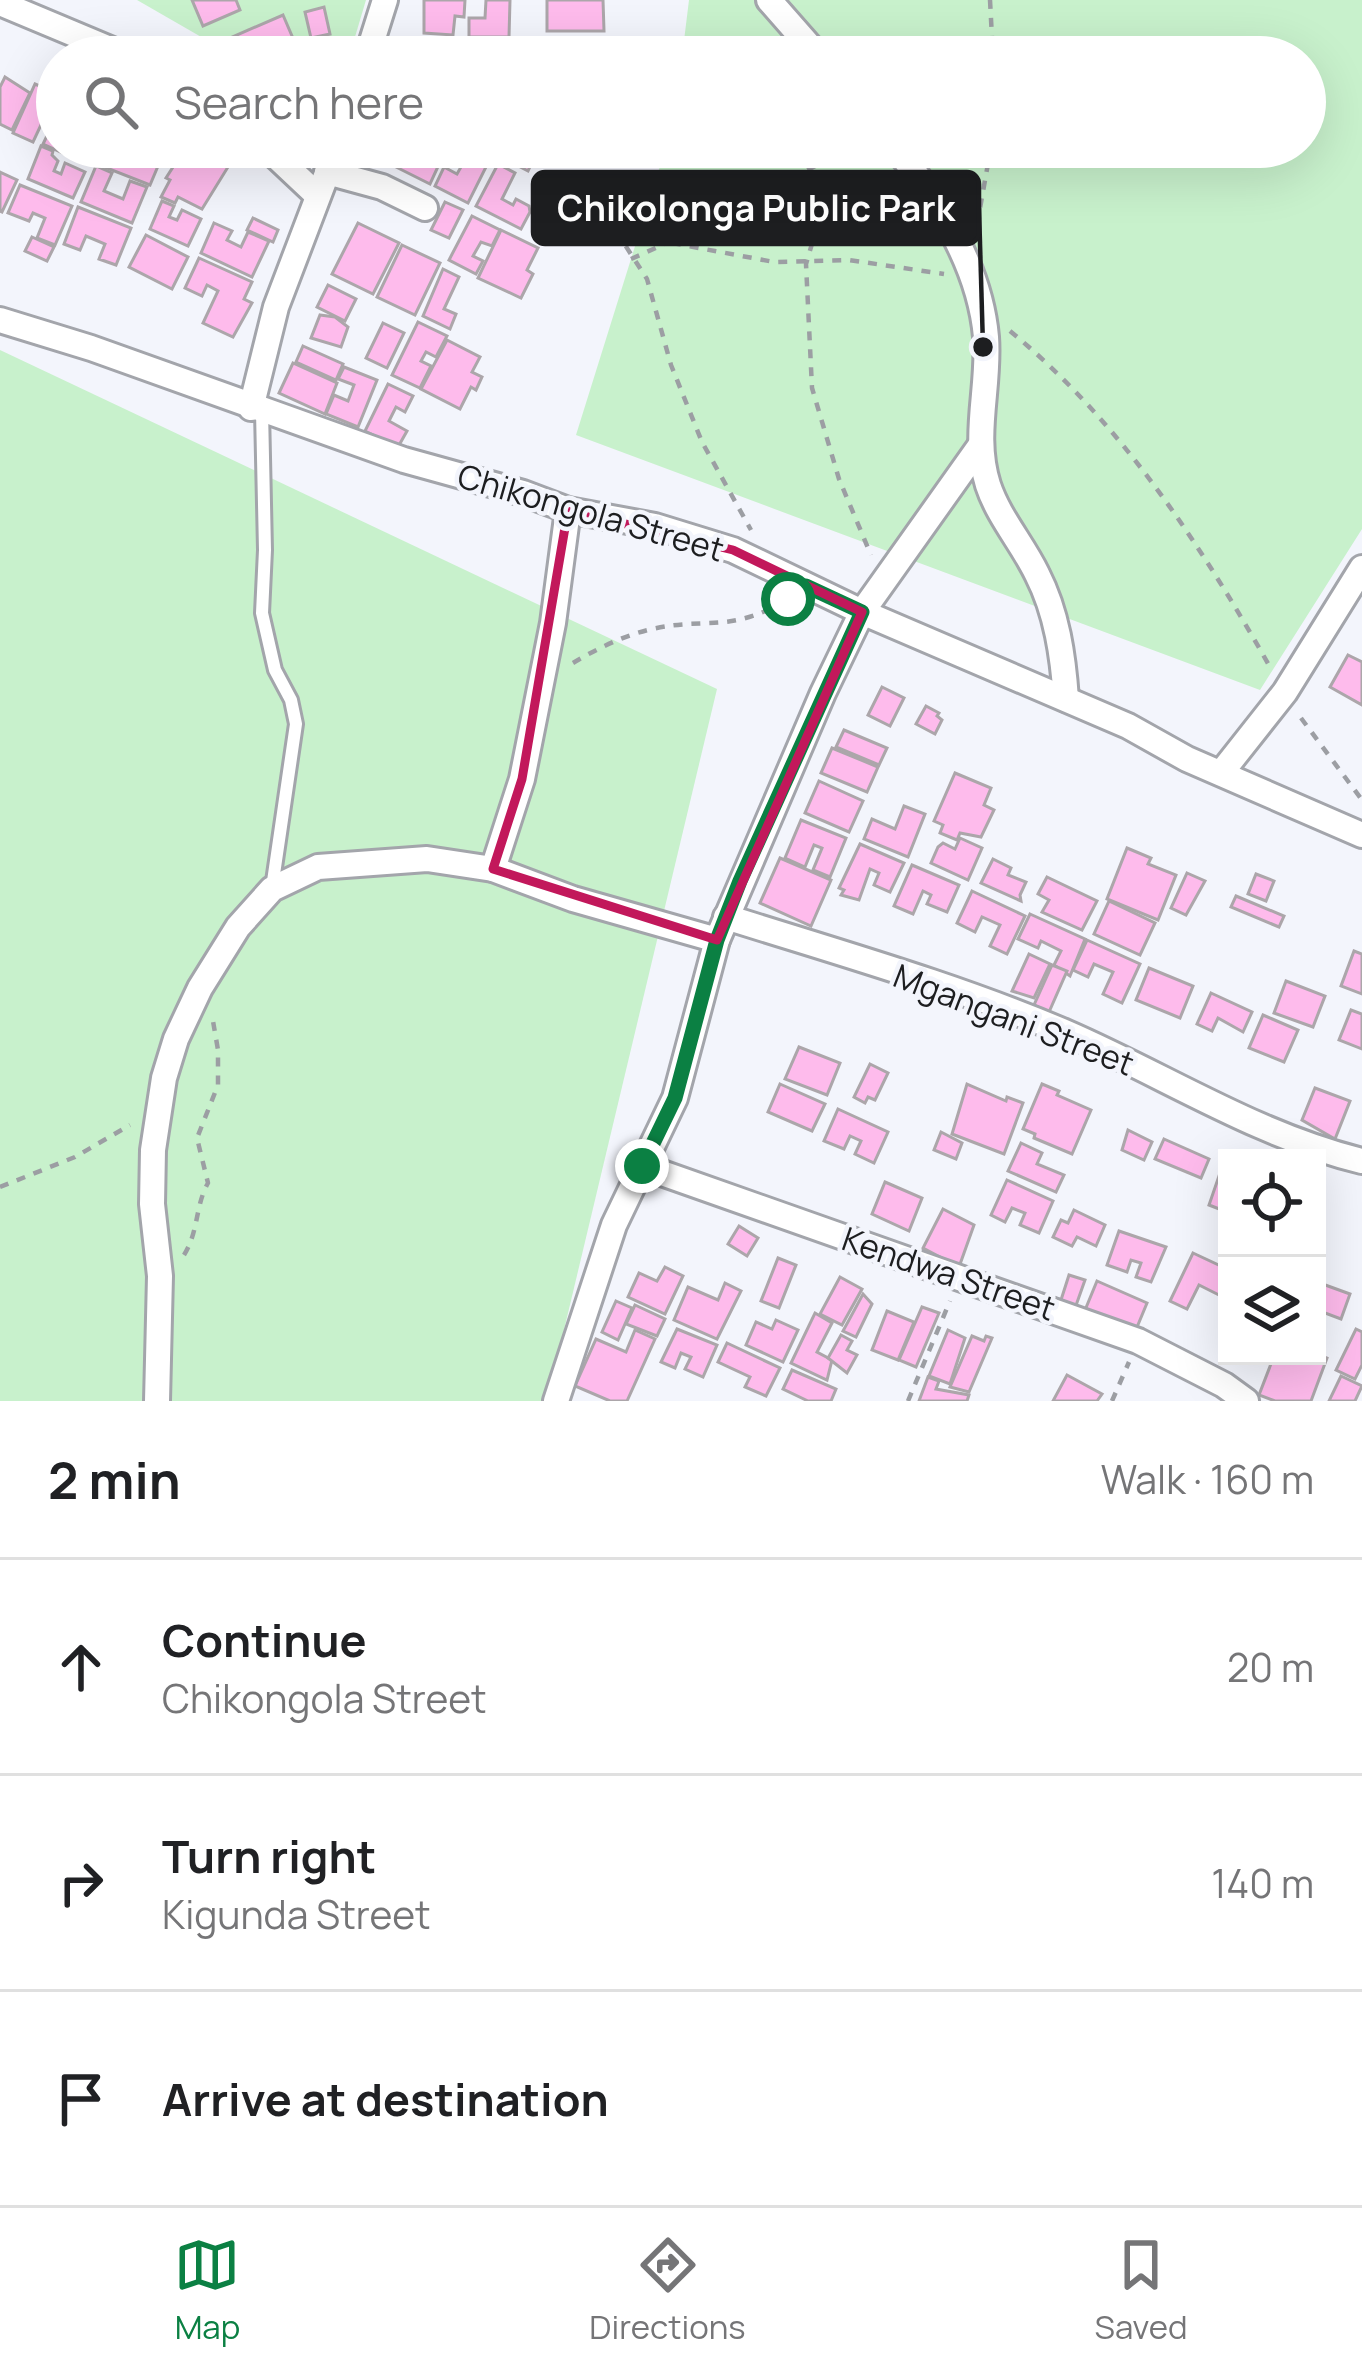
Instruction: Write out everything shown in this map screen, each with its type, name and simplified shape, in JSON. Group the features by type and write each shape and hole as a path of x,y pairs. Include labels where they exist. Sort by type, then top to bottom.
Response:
{"street":[{"path":"374,36 385,0"},
{"path":"769,0 801,36"},
{"path":"0,3 79,36"},
{"path":"299,168 322,183 382,187 425,208"},
{"path":"257,410 276,308 328,168"},
{"path":"912,168 970,273 986,339 980,446 988,484 1052,612 1063,656 1066,700"},
{"name":"Chikongola Street","path":"0,320 91,348 257,410 568,510 655,526 733,550 1362,835"},
{"path":"566,1397 607,1246 675,1098 722,929 862,612 980,446"},
{"path":"493,869 522,779 554,623 568,510"},
{"path":"1221,773 1285,692 1362,568"},
{"name":"Mgangani Street","path":"272,889 318,867 355,861 427,859 493,869 573,899 722,929 1012,1012 1119,1057 1249,1124 1362,1161"},
{"path":"157,1401 160,1276 152,1204 158,1108 176,1039 200,988 238,927 272,889"},
{"name":"Kendwa Street","path":"642,1166 1138,1341 1246,1401"}],"lane":[{"path":"257,410 265,550 262,613 275,670 291,700 296,724 272,889"}],"path":[{"path":"990,0 992,36"},
{"path":"631,259 672,243 815,168"},
{"path":"834,168 806,264 812,388 820,422 883,583"},
{"path":"672,243 774,262 849,260 970,273 988,168"},
{"path":"616,231 647,279 671,365 702,442 740,506 768,567"},
{"path":"980,312 1052,369 1170,507 1221,580 1320,748 1362,800"},
{"path":"539,687 581,658 633,635 654,628 725,625 752,618 806,586"},
{"path":"160,1276 194,1239 200,1199 208,1183 197,1138 215,1097 218,1050 209,1003 200,988"},
{"path":"0,1187 75,1157 158,1108"},
{"path":"908,1401 961,1276"},
{"path":"1112,1401 1138,1341"}],"highlighted area":[{"path":"568,510 733,550 862,612 717,940 493,869 522,779"}],"green space":[{"path":"137,0 366,0 355,36 200,36"},
{"path":"689,0 1362,0 1362,529 1260,690 576,435 659,168 1326,168 1326,36 685,36"},
{"path":"0,350 717,689 547,1401 0,1401"}],"building":[{"path":"192,0 236,0 240,10 203,26"},
{"path":"424,0 465,0 464,17 455,16 453,35 424,33"},
{"path":"486,0 510,0 509,36 469,36 469,18 485,18"},
{"path":"547,0 603,0 604,31 547,31"},
{"path":"324,7 330,34 311,36 305,12"},
{"path":"283,15 292,36 235,36"},
{"path":"5,77 30,93 12,130 0,124 0,87"},
{"path":"35,84 36,84 33,142 13,133"},
{"path":"36,159 36,168 55,168 61,174 63,168 85,172 73,198 28,179"},
{"path":"95,168 112,173 104,191 123,199 130,181 147,187 132,223 81,202"},
{"path":"107,168 157,168 150,185"},
{"path":"172,168 227,168 202,209 178,197 175,203 161,197 170,180 166,178"},
{"path":"398,168 437,168 430,184"},
{"path":"444,168 457,174 460,168 486,168 468,203 435,186"},
{"path":"496,168 506,168 515,173 502,199 513,205 516,199 529,206 530,212 521,229 476,206"},
{"path":"0,172 17,180 2,212 0,211"},
{"path":"20,185 72,206 55,245 37,238 45,218 33,213 29,221 8,213"},
{"path":"162,201 174,206 169,217 177,220 182,210 201,219 188,246 150,229"},
{"path":"445,202 463,210 449,238 431,230"},
{"path":"78,207 131,228 116,265 99,259 105,244 86,236 80,250 64,244"},
{"path":"472,216 500,230 492,246 481,242 473,256 483,261 476,274 449,260"},
{"path":"253,218 278,230 273,242 247,230"},
{"path":"214,223 232,231 227,240 241,247 248,232 269,241 252,277 201,253"},
{"path":"358,223 399,243 373,294 332,274"},
{"path":"501,230 538,248 527,270 533,274 521,298 478,278"},
{"path":"146,235 188,257 172,289 129,267"},
{"path":"32,237 54,247 47,261 25,251"},
{"path":"402,245 440,263 415,315 377,297"},
{"path":"199,258 252,282 244,299 252,303 233,337 203,323 218,291 207,285 202,296 185,288"},
{"path":"443,269 459,277 444,309 456,314 450,329 423,316"},
{"path":"328,285 356,299 345,321 317,307"},
{"path":"320,315 335,317 348,327 341,347 311,338"},
{"path":"418,322 447,336 436,357 426,352 421,361 431,366 420,388 392,375"},
{"path":"383,323 404,333 387,368 366,358"},
{"path":"447,340 480,357 472,372 482,377 460,409 421,389"},
{"path":"303,346 343,364 336,380 296,362"},
{"path":"293,363 337,383 325,414 279,393"},
{"path":"344,367 377,380 358,427 326,414 334,395 348,401 354,385 338,379"},
{"path":"388,384 413,396 405,412 396,407 389,421 407,431 398,447 365,431"},
{"path":"1348,655 1362,662 1362,705 1330,687"},
{"path":"882,687 904,698 890,726 868,715"},
{"path":"926,706 942,720 935,734 916,724"},
{"path":"844,730 887,748 879,765 836,747"},
{"path":"832,748 878,767 867,792 821,773"},
{"path":"955,773 991,788 984,805 994,810 981,837 960,833 957,840 940,833 943,825 934,821"},
{"path":"819,781 863,801 849,832 805,813"},
{"path":"904,806 925,814 908,857 864,839 872,819 895,829"},
{"path":"801,820 846,838 830,877 813,870 822,848 814,845 805,867 785,858"},
{"path":"960,838 982,848 968,880 931,863 938,847 943,843 955,849"},
{"path":"860,844 904,863 890,892 874,885 879,873 870,869 859,900 841,895 844,890 839,888"},
{"path":"1127,848 1151,858 1148,864 1176,875 1158,920 1107,899"},
{"path":"780,858 831,880 811,926 760,903"},
{"path":"993,859 1011,868 1008,875 1026,882 1021,901 981,883"},
{"path":"912,865 959,885 947,912 927,904 931,895 923,891 913,914 894,906"},
{"path":"1187,873 1205,881 1186,915 1171,908"},
{"path":"1256,874 1274,881 1266,901 1248,894"},
{"path":"1047,877 1097,901 1082,930 1042,912 1049,900 1038,894"},
{"path":"972,891 1025,916 1007,954 990,946 1000,925 982,917 975,932 957,923"},
{"path":"1236,896 1284,916 1279,927 1231,907"},
{"path":"1109,901 1155,923 1140,955 1094,934"},
{"path":"1030,914 1085,939 1070,976 1054,965 1061,951 1041,941 1038,948 1018,939"},
{"path":"1087,940 1140,964 1122,1003 1103,994 1113,972 1094,964 1088,977 1073,970"},
{"path":"1354,951 1362,954 1362,994 1341,986"},
{"path":"1029,954 1050,964 1034,998 1012,991"},
{"path":"1052,965 1067,971 1049,1012 1034,1005"},
{"path":"1149,968 1193,986 1180,1018 1136,1000"},
{"path":"1286,981 1325,996 1313,1027 1274,1013"},
{"path":"1211,993 1252,1012 1243,1032 1218,1018 1212,1031 1197,1024"},
{"path":"1351,1010 1362,1014 1362,1049 1339,1040"},
{"path":"1263,1015 1298,1030 1284,1062 1249,1048"},
{"path":"799,1047 840,1063 827,1095 785,1079"},
{"path":"870,1064 888,1073 875,1100 868,1097 865,1103 854,1097"},
{"path":"780,1084 825,1104 812,1131 768,1112"},
{"path":"967,1084 1023,1103 1004,1154 952,1134"},
{"path":"1042,1084 1091,1110 1072,1154 1023,1129"},
{"path":"1315,1088 1350,1101 1335,1139 1302,1120"},
{"path":"838,1109 888,1132 874,1163 855,1154 861,1141 850,1136 844,1149 824,1141"},
{"path":"1128,1130 1152,1142 1144,1160 1122,1150"},
{"path":"941,1132 962,1143 956,1159 934,1150"},
{"path":"1164,1139 1209,1159 1201,1178 1155,1159"},
{"path":"1021,1143 1042,1153 1037,1164 1064,1175 1056,1192 1008,1171"},
{"path":"1218,1179 1218,1208 1209,1205"},
{"path":"1007,1180 1053,1201 1039,1233 1020,1225 1025,1213 1012,1208 1005,1222 991,1215"},
{"path":"885,1182 922,1198 909,1231 872,1214"},
{"path":"943,1209 974,1225 959,1267 923,1248"},
{"path":"1074,1210 1105,1225 1096,1246 1077,1237 1072,1246 1053,1237 1061,1220 1068,1223"},
{"path":"739,1226 758,1238 747,1256 728,1244"},
{"path":"1119,1231 1166,1247 1151,1282 1136,1277 1141,1263 1131,1260 1127,1272 1107,1265"},
{"path":"1193,1253 1218,1265 1218,1294 1199,1285 1187,1309 1170,1301"},
{"path":"778,1258 796,1265 779,1308 761,1301"},
{"path":"665,1267 683,1276 665,1314 628,1297 639,1273 657,1281"},
{"path":"1069,1275 1085,1280 1074,1311 1049,1302 1051,1296 1061,1300"},
{"path":"840,1277 862,1289 842,1325 820,1314"},
{"path":"1097,1281 1147,1303 1135,1332 1083,1315"},
{"path":"725,1283 741,1291 717,1339 674,1320 688,1287 718,1300"},
{"path":"1326,1285 1350,1294 1341,1319 1326,1313"},
{"path":"863,1294 872,1304 856,1337 843,1331"},
{"path":"616,1301 632,1308 618,1340 602,1332"},
{"path":"635,1305 665,1319 657,1336 626,1324"},
{"path":"922,1307 939,1313 916,1367 899,1360"},
{"path":"887,1311 914,1322 898,1360 872,1350"},
{"path":"815,1313 832,1323 817,1352 832,1360 827,1380 791,1363"},
{"path":"776,1320 798,1330 783,1362 746,1345 756,1322 772,1329"},
{"path":"677,1329 717,1345 703,1377 685,1369 691,1357 681,1353 675,1368 661,1362"},
{"path":"1356,1329 1362,1332 1362,1365 1355,1379 1336,1370"},
{"path":"635,1330 655,1339 627,1401 610,1401 575,1386 596,1339 626,1352"},
{"path":"948,1330 965,1338 950,1384 929,1376"},
{"path":"841,1335 852,1341 847,1350 857,1355 847,1373 828,1358"},
{"path":"972,1336 984,1341 986,1336 992,1338 969,1392 950,1387"},
{"path":"727,1343 780,1368 766,1396 745,1387 750,1377 718,1362"},
{"path":"1271,1365 1324,1365 1311,1401 1275,1401 1259,1395"},
{"path":"792,1370 836,1389 831,1401 808,1401 783,1389"},
{"path":"1067,1375 1102,1394 1097,1401 1053,1401"},
{"path":"1341,1376 1362,1386 1355,1401 1329,1401"},
{"path":"928,1377 939,1381 936,1389 969,1395 967,1401 919,1401"}],"place":[{"name":"Chikolonga Public Park","path":"983,347"}],"route":[{"path":"642,1166 675,1098 717,940 740,881 862,612 806,586 788,599"}]}
